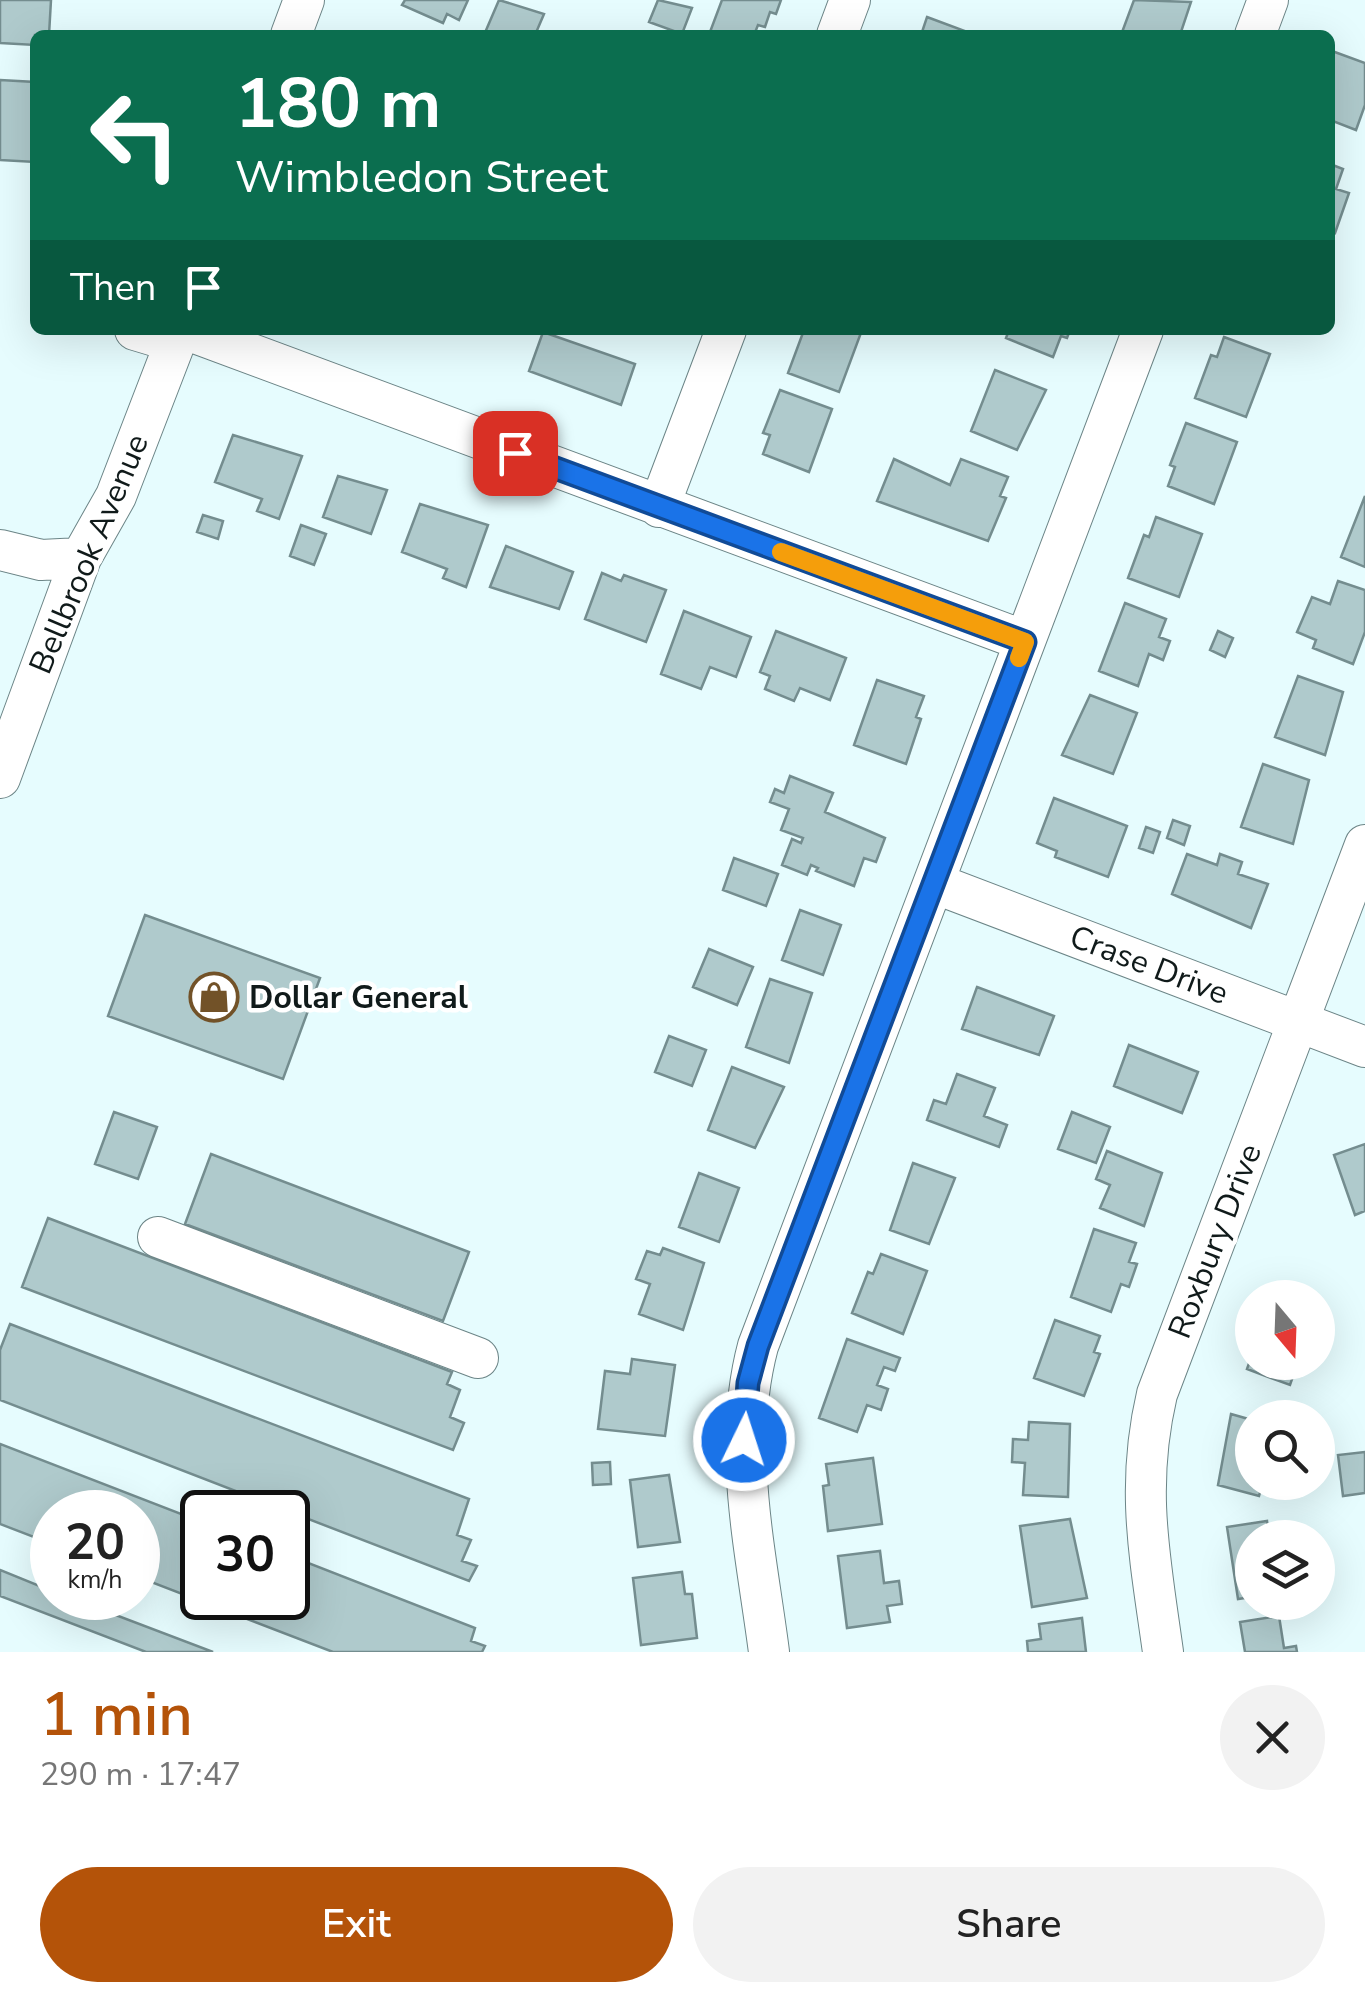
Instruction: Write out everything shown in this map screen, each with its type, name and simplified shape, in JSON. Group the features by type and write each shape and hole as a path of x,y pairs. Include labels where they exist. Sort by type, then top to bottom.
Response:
{"street":[{"path":"293,30 304,0"},
{"path":"839,30 850,0"},
{"path":"1257,30 1268,0"},
{"name":"Bellbrook Avenue","path":"0,778 81,558 116,496 181,335"},
{"path":"184,335 1025,642"},
{"path":"659,507 724,335"},
{"path":"769,1652 745,1461 748,1383 1141,335"},
{"path":"0,550 41,560 81,558"},
{"name":"Roxbury Drive","path":"1163,1652 1144,1511 1145,1447 1157,1394 1365,845"},
{"name":"Crase Drive","path":"934,883 1365,1047"},
{"path":"158,1237 478,1358"}],"building":[{"path":"0,0 51,0 49,30 30,30 30,45 0,43"},
{"path":"405,0 468,0 459,20 447,14 443,23 402,5"},
{"path":"499,0 544,14 537,30 486,30"},
{"path":"658,0 692,8 684,30 649,22"},
{"path":"722,0 781,0 776,14 770,12 765,27 711,30"},
{"path":"1134,0 1191,2 1182,30 1123,30"},
{"path":"927,17 962,30 923,30"},
{"path":"1335,52 1365,63 1365,105 1356,130 1335,122"},
{"path":"0,80 30,82 30,162 0,160"},
{"path":"1335,166 1343,169 1336,189 1349,193 1335,233"},
{"path":"542,335 635,364 621,405 529,371"},
{"path":"802,335 860,335 839,392 788,373"},
{"path":"1068,335 1061,336 1053,357 1006,338"},
{"path":"1224,337 1270,354 1246,417 1195,398 1211,355 1217,357"},
{"path":"995,370 1046,390 1017,450 971,431"},
{"path":"780,390 832,409 809,472 763,454 770,435 763,433"},
{"path":"1186,423 1237,442 1214,504 1168,486 1175,467 1170,465"},
{"path":"233,435 302,456 279,519 257,511 262,499 215,482"},
{"path":"894,459 950,485 961,459 1008,477 1000,496 1006,498 988,541 877,501"},
{"path":"338,476 387,490 371,534 323,517"},
{"path":"1365,496 1365,567 1341,557"},
{"path":"420,504 488,525 466,587 443,578 447,569 402,552"},
{"path":"203,515 223,521 218,539 197,532"},
{"path":"1156,517 1202,534 1179,597 1128,578 1144,535 1149,537"},
{"path":"301,525 326,534 314,565 290,556"},
{"path":"506,546 573,572 559,609 490,587"},
{"path":"602,573 621,581 624,575 666,590 646,642 585,619"},
{"path":"1338,581 1365,590 1365,632 1353,664 1313,648 1316,640 1297,632 1312,597 1330,604"},
{"path":"1125,603 1166,619 1159,637 1170,641 1163,660 1149,654 1138,686 1099,671"},
{"path":"684,611 751,637 736,677 710,667 701,689 661,674"},
{"path":"776,631 846,658 830,700 800,688 794,701 765,689 770,676 760,672"},
{"path":"1218,631 1233,638 1225,657 1210,650"},
{"path":"1298,676 1343,692 1325,755 1275,737"},
{"path":"877,680 924,696 906,764 854,745"},
{"path":"1090,695 1137,713 1113,774 1062,755"},
{"path":"1263,764 1309,780 1293,844 1241,827"},
{"path":"790,776 833,793 825,812 885,838 876,862 864,858 854,886 816,871 818,868 811,865 807,875 782,865 792,839 801,843 803,838 781,830 789,809 770,802 775,789 784,793"},
{"path":"1054,798 1127,826 1108,877 1055,857 1057,851 1037,843"},
{"path":"1173,820 1190,826 1184,845 1167,838"},
{"path":"1146,827 1160,832 1153,853 1139,848"},
{"path":"1187,854 1217,865 1220,854 1242,862 1238,874 1268,884 1251,928 1172,894"},
{"path":"734,858 778,874 766,906 723,890"},
{"path":"800,910 841,925 823,975 782,960"},
{"name":"Dollar General","path":"145,915 320,978 283,1079 108,1016"},
{"path":"709,949 753,967 737,1005 693,987"},
{"path":"770,979 812,993 789,1063 746,1047"},
{"path":"977,987 1054,1016 1039,1055 962,1029"},
{"path":"669,1036 706,1050 692,1086 655,1072"},
{"path":"1129,1045 1198,1072 1182,1113 1114,1086"},
{"path":"732,1067 784,1087 755,1148 708,1130"},
{"path":"957,1074 995,1088 984,1116 1007,1125 999,1147 927,1120 934,1100 946,1104"},
{"path":"114,1112 157,1127 138,1179 95,1164"},
{"path":"1072,1112 1110,1127 1096,1163 1058,1149"},
{"path":"1365,1144 1365,1211 1355,1215 1334,1155"},
{"path":"1107,1151 1162,1173 1144,1226 1100,1208 1110,1185 1096,1179"},
{"path":"211,1154 469,1252 443,1321 185,1224"},
{"path":"913,1163 955,1178 929,1244 890,1230"},
{"path":"699,1173 739,1188 719,1242 679,1227"},
{"path":"48,1218 452,1372 447,1384 460,1390 450,1417 464,1423 453,1450 22,1287"},
{"path":"1094,1229 1136,1243 1129,1262 1137,1264 1129,1287 1121,1284 1111,1312 1071,1297"},
{"path":"663,1248 704,1263 683,1330 639,1314 650,1284 636,1279 647,1251 660,1255"},
{"path":"881,1254 927,1271 903,1334 852,1313 868,1272 873,1274"},
{"path":"1055,1320 1100,1336 1094,1352 1100,1354 1084,1396 1034,1378"},
{"path":"10,1324 469,1499 457,1535 471,1540 462,1561 477,1566 469,1581 310,1520 310,1490 233,1490 0,1400 0,1350"},
{"path":"847,1339 900,1358 895,1371 884,1367 877,1385 888,1389 881,1410 867,1405 857,1432 819,1418"},
{"path":"632,1359 675,1365 665,1436 598,1429 605,1371 630,1374"},
{"path":"1231,1414 1235,1415 1235,1490 1218,1485"},
{"path":"1029,1422 1070,1424 1068,1497 1023,1495 1025,1463 1012,1462 1013,1439 1028,1440"},
{"path":"0,1444 119,1490 30,1490 30,1536 0,1524"},
{"path":"1365,1452 1365,1493 1343,1496 1338,1455"},
{"path":"873,1458 882,1524 828,1531 823,1486 829,1485 826,1464"},
{"path":"610,1462 611,1484 593,1485 592,1463"},
{"path":"669,1475 680,1542 638,1547 630,1480"},
{"path":"160,1506 180,1514 180,1593 160,1585"},
{"path":"1070,1519 1087,1598 1032,1607 1020,1526"},
{"path":"1235,1526 1235,1579 1227,1527"},
{"path":"880,1551 884,1583 899,1581 902,1604 887,1606 890,1622 847,1628 838,1556"},
{"path":"310,1564 475,1628 471,1641 485,1646 482,1652 333,1652 250,1620 310,1620"},
{"path":"0,1570 30,1582 30,1608 0,1596"},
{"path":"682,1572 685,1594 692,1594 697,1638 641,1645 633,1578"},
{"path":"1082,1618 1086,1652 1028,1652 1027,1641 1041,1639 1039,1624"},
{"path":"63,1620 129,1620 213,1652 146,1652"},
{"path":"1280,1620 1284,1648 1296,1646 1297,1652 1245,1652 1240,1622"}],"slow traffic":[{"path":"781,552 1025,642 1019,658"}],"place":[{"name":"Dollar General","path":"214,997"}],"route":[{"path":"515,453 1025,642 758,1346 748,1383 744,1440"}]}
